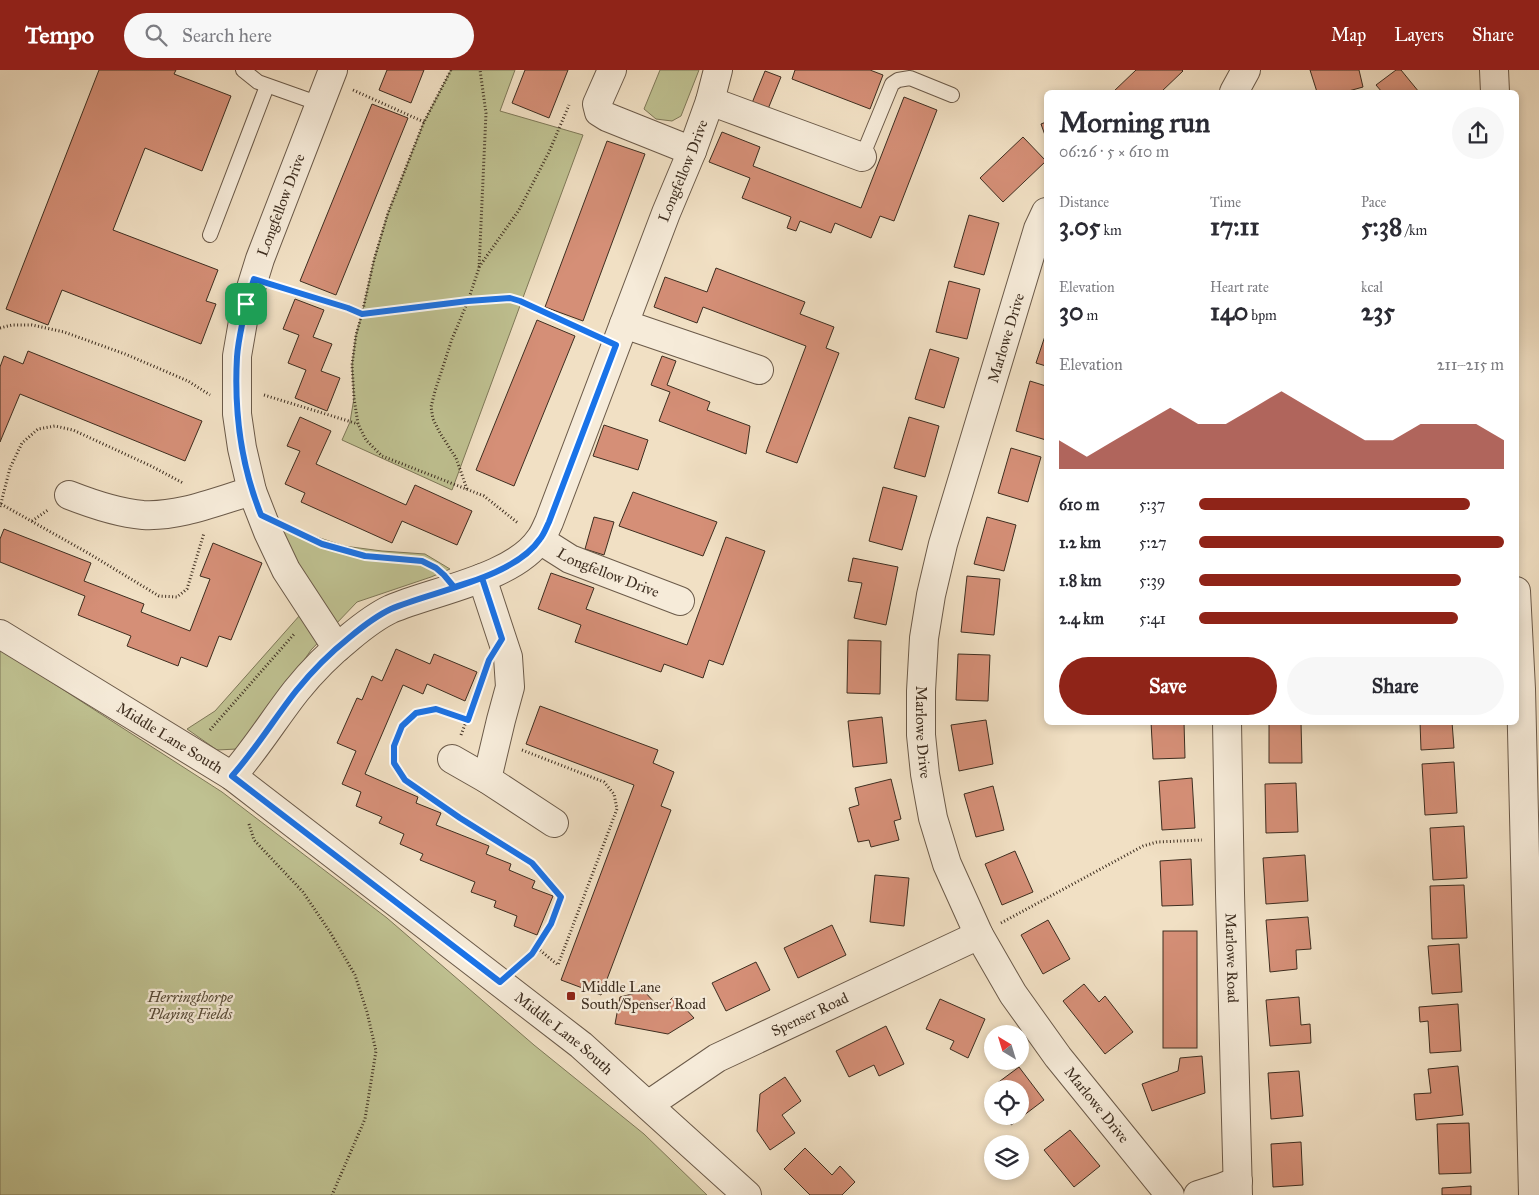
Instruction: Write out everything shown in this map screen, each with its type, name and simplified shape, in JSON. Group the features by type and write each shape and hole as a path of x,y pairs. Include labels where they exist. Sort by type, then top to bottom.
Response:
{"street":[{"path":"612,70 597,104 599,112 607,117 692,151"},
{"name":"Longfellow Drive","path":"232,776 250,755 297,690 319,665 360,629 389,610 482,578 510,565 540,540 549,522 666,213 692,151 710,101 718,70"},
{"path":"1235,90 1246,70"},
{"path":"1494,70 1495,90"},
{"name":"Longfellow Drive","path":"328,85 260,259 246,304 237,356 237,414 242,448 256,503 286,570 337,648"},
{"name":"Longfellow Drive","path":"710,101 862,157"},
{"name":"Marlowe Drive","path":"1044,216 1038,228 943,544 931,596 924,638 921,692 921,735 924,774 933,818 947,864 979,935 1013,994 1058,1056 1170,1195"},
{"path":"620,335 759,370"},
{"path":"69,495 90,503 143,515 166,514 209,504 256,503"},
{"name":"Longfellow Drive","path":"540,540 570,559 680,601"},
{"path":"482,578 508,657 510,687 487,779"},
{"path":"1519,612 1530,689 1533,1195"},
{"name":"Middle Lane South","path":"0,634 232,776 581,1045 746,1195"},
{"name":"Marlowe Road","path":"1227,725 1238,1188"},
{"path":"452,759 487,779 554,823"},
{"name":"Spenser Road","path":"648,1105 718,1058 979,935"},
{"path":"1198,1195 1223,1187 1238,1188"}],"lane":[{"path":"243,70 258,82 267,86 328,85"},
{"path":"862,157 892,84 898,80 910,78 952,95"},
{"path":"210,235 267,86"}],"path":[{"path":"451,70 424,122 388,213 374,260 356,335 352,365 358,424 366,440 382,456 484,496 540,540"},
{"path":"468,490 456,458 433,419 431,407 452,339 479,268 486,113 480,70"},
{"path":"328,85 424,122"},
{"path":"479,268 519,210 550,152 572,98"},
{"path":"254,279 362,314 468,301 510,298 620,335"},
{"path":"0,328 12,325 32,326 64,332 126,354 188,381 237,414"},
{"path":"237,386 358,424"},
{"path":"55,426 73,430 151,466 193,488 209,504 207,523 187,589 177,598 159,596 88,552 0,506 10,468 22,443 38,429 55,426"},
{"path":"256,503 322,544 365,556 422,561 436,568 454,587"},
{"path":"191,751 313,612"},
{"path":"452,759 483,677"},
{"path":"468,720 436,709 416,713 402,726 394,746 394,763 405,780 460,818 532,863 561,897 551,924 532,954 500,982"},
{"path":"248,822 254,840 303,892 330,932 355,975 367,1012 376,1051 365,1119 332,1195"},
{"path":"979,935 1143,846 1157,842 1230,839"}],"green space":[{"path":"451,70 515,70 500,111 583,135 452,490 342,440 350,422 354,398 352,365 356,335 374,260 388,213 424,122"},
{"path":"660,70 699,70 681,116 672,121 656,119 644,109"},
{"path":"277,523 297,532 344,546 425,554 450,569 357,602 311,650 264,719 237,749 217,750 187,729 215,711 316,597 295,563"},
{"name":"Herringthorpe Playing Fields","path":"0,649 222,792 387,918 534,1045 644,1134 707,1195 0,1195"}],"building":[{"path":"99,70 176,70 174,74 231,96 202,171 145,148 113,230 218,270 206,301 216,304 201,344 62,290 48,325 6,309"},
{"path":"387,70 424,70 411,103 379,90"},
{"path":"525,70 568,70 549,118 512,103"},
{"path":"795,70 870,70 883,75 870,109 792,79"},
{"path":"1136,70 1183,71 1163,90 1115,90"},
{"path":"1310,70 1359,70 1363,87 1352,90 1316,90"},
{"path":"1396,70 1401,70 1417,90 1380,90 1376,85"},
{"path":"765,71 781,77 768,109 752,103"},
{"path":"904,97 937,110 894,221 880,216 871,238 835,223 831,233 800,221 796,231 787,228 791,217 742,198 750,178 709,162 722,132 760,147 753,166 861,208"},
{"path":"372,104 408,118 336,295 300,281"},
{"path":"1023,137 1044,159 1044,163 1003,202 980,178"},
{"path":"607,141 645,154 583,321 545,307"},
{"path":"969,215 999,223 984,275 954,267"},
{"path":"716,268 805,302 800,314 834,327 826,348 839,353 797,463 766,452 806,346 703,307 697,323 654,307 665,277 707,292"},
{"path":"949,281 980,289 967,339 936,332"},
{"path":"295,299 324,310 313,337 332,344 321,371 340,378 327,411 295,398 306,370 288,363 299,335 283,329"},
{"path":"537,320 575,336 514,486 476,470"},
{"path":"1044,339 1044,365 1036,363"},
{"path":"930,349 959,358 944,408 915,399"},
{"path":"28,351 202,421 185,461 20,394 0,442 0,367 4,356 23,364"},
{"path":"662,356 676,361 667,385 710,402 707,410 750,426 746,454 659,421 670,392 651,385"},
{"path":"1030,381 1044,385 1044,439 1016,431"},
{"path":"300,417 331,431 316,464 406,505 415,485 472,511 457,545 402,521 392,543 301,502 305,493 285,484 300,451 287,446"},
{"path":"909,417 939,426 925,477 894,468"},
{"path":"604,425 648,440 638,470 593,456"},
{"path":"1011,448 1041,457 1028,502 998,493"},
{"path":"883,487 917,496 902,550 869,541"},
{"path":"633,492 717,522 703,556 619,526"},
{"path":"594,517 614,522 604,555 585,549"},
{"path":"987,517 1016,525 1004,571 974,564"},
{"path":"4,529 91,563 84,581 144,604 141,612 190,631 210,579 200,576 213,543 262,563 231,640 219,636 207,667 181,657 178,666 127,646 131,636 78,615 85,596 0,562 0,539"},
{"path":"726,537 765,551 723,665 709,660 703,678 664,664 661,672 575,642 581,625 538,609 551,573 594,588 586,609 687,645"},
{"path":"853,558 898,567 886,625 854,618 862,583 848,581"},
{"path":"967,576 1000,579 994,635 961,632"},
{"path":"848,640 881,641 880,694 847,693"},
{"path":"396,649 430,664 434,654 477,672 465,701 427,684 423,694 403,685 365,774 418,797 416,803 441,813 436,825 489,846 486,854 511,864 509,870 535,881 532,888 553,896 537,935 514,926 517,916 494,907 496,901 471,892 475,882 420,860 423,854 400,844 404,834 379,823 382,817 356,806 361,792 342,784 356,751 337,743 357,698 362,700 372,676 382,681"},
{"path":"958,654 990,655 988,701 956,700"},
{"path":"540,706 658,750 653,763 674,772 661,806 671,810 601,995 561,980 634,785 526,744"},
{"path":"882,717 887,763 853,767 848,721"},
{"path":"986,720 993,764 959,771 951,725"},
{"path":"1151,725 1184,725 1185,758 1153,759"},
{"path":"1269,725 1301,725 1302,763 1269,763"},
{"path":"1420,725 1452,725 1454,748 1421,750"},
{"path":"1454,762 1457,813 1425,815 1422,764"},
{"path":"1192,778 1195,828 1162,830 1159,781"},
{"path":"891,779 901,819 894,821 899,840 871,847 869,840 858,842 849,808 859,805 855,788"},
{"path":"1296,783 1298,832 1266,833 1265,784"},
{"path":"993,786 1004,830 976,837 964,794"},
{"path":"1464,826 1467,878 1433,880 1430,828"},
{"path":"1015,851 1033,892 1002,905 985,864"},
{"path":"1305,855 1308,901 1266,904 1263,858"},
{"path":"1191,859 1193,905 1162,906 1160,861"},
{"path":"875,875 909,878 904,926 870,922"},
{"path":"1464,885 1467,938 1432,939 1430,886"},
{"path":"1308,917 1311,949 1296,950 1297,969 1270,972 1266,920"},
{"path":"1048,920 1070,959 1043,974 1021,935"},
{"path":"832,925 846,955 798,978 784,948"},
{"path":"1163,931 1197,931 1197,1048 1163,1048"},
{"path":"1459,944 1462,992 1432,994 1428,946"},
{"path":"756,962 770,990 726,1011 712,983"},
{"path":"1084,984 1099,1002 1105,996 1133,1032 1105,1054 1063,1001"},
{"path":"644,991 655,1003 666,1004 674,996 694,1018 668,1034 615,1024 620,997"},
{"path":"1299,997 1301,1025 1310,1024 1311,1043 1270,1046 1266,1000"},
{"path":"940,999 985,1019 968,1058 950,1049 954,1041 926,1029"},
{"path":"1458,1004 1461,1051 1430,1053 1428,1021 1420,1022 1419,1007"},
{"path":"886,1026 904,1064 879,1076 874,1065 849,1077 836,1051"},
{"path":"1202,1056 1205,1093 1152,1111 1142,1084 1178,1071 1180,1058"},
{"path":"1458,1066 1463,1115 1416,1120 1414,1094 1431,1093 1428,1069"},
{"path":"1015,1070 1021,1070 1029,1080 1001,1080"},
{"path":"1299,1071 1303,1116 1271,1119 1268,1073"},
{"path":"785,1077 801,1101 782,1115 795,1133 770,1150 757,1131 760,1094"},
{"path":"1029,1080 1044,1100 1029,1111"},
{"path":"1469,1123 1471,1173 1439,1174 1437,1124"},
{"path":"1070,1130 1100,1166 1074,1187 1044,1150"},
{"path":"1301,1142 1303,1185 1273,1187 1271,1144"},
{"path":"805,1148 832,1175 840,1166 855,1182 842,1195 810,1195 784,1169"},
{"path":"1471,1186 1471,1195 1442,1195 1442,1188"}],"place":[{"name":"Middle Lane South/Spenser Road","path":"571,996"}],"route":[{"path":"246,304 237,356 237,414 242,448 252,491 261,515 322,544 365,556 422,561 436,568 454,587 482,578 502,639 489,660 468,720 436,709 416,713 402,726 394,746 394,763 405,780 460,818 532,863 561,897 551,924 532,954 500,982 232,776 250,755 297,690 319,665 360,629 389,610 482,578 510,565 540,540 549,522 616,345 510,298 468,301 362,314 254,279 246,304"}]}
